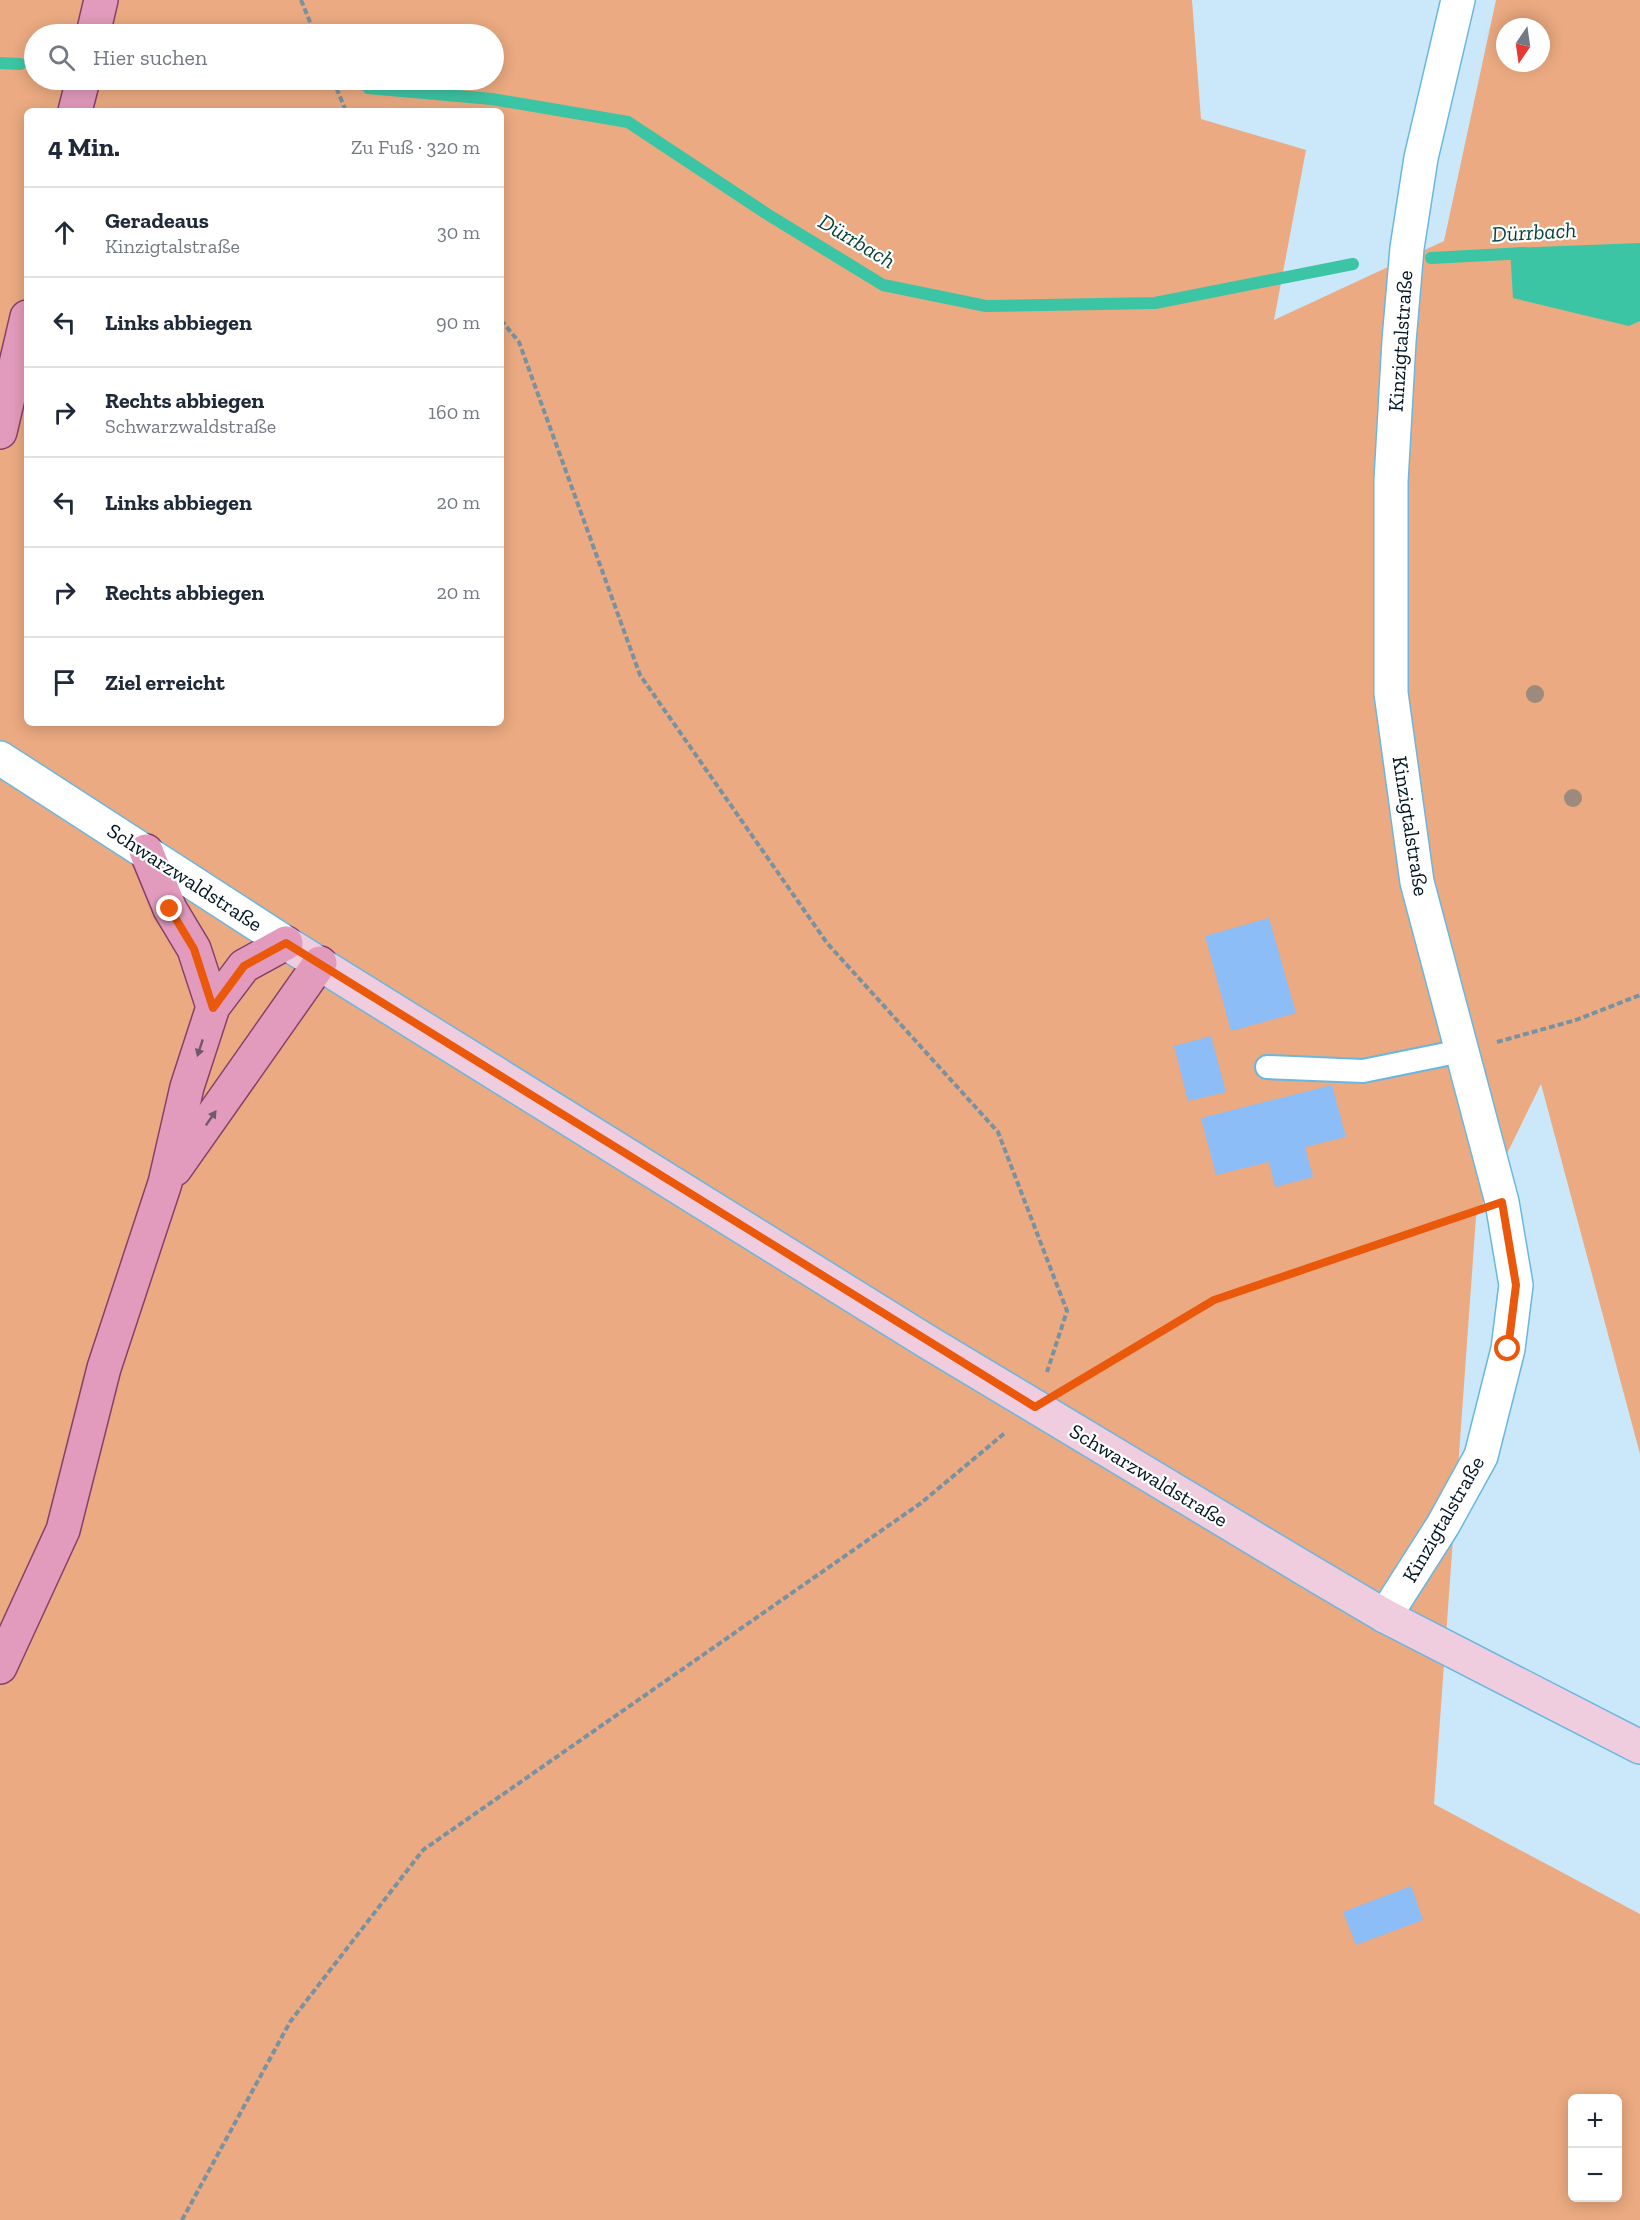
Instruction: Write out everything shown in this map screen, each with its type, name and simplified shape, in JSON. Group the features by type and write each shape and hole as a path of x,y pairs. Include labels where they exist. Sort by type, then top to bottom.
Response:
{"main road":[{"path":"95,24 101,0"},
{"path":"76,108 80,90"},
{"path":"0,432 24,330"},
{"path":"146,851 170,909 194,949 213,1008"},
{"path":"0,1667 63,1530 104,1368 165,1183 187,1087 213,1008 244,966 286,943"},
{"name":"Schwarzwaldstraße","path":"286,943 1035,1407 1385,1616 1640,1747"},
{"path":"165,1183 320,963"}],"street":[{"name":"Kinzigtalstraße","path":"1385,1616 1443,1525 1481,1456 1508,1349 1516,1285 1502,1202 1417,882 1391,693 1391,481 1407,248 1421,158 1458,0"},
{"name":"Schwarzwaldstraße","path":"9,764 286,943"}],"lane":[{"path":"1268,1067 1363,1071 1461,1052"}],"path":[{"path":"301,0 311,24"},
{"path":"337,90 345,108"},
{"path":"504,324 519,342 640,675 827,943 998,1132 1066,1311 1035,1407"},
{"path":"1461,1052 1576,1020 1640,995"},
{"path":"182,2220 290,2022 423,1850 921,1503 1035,1407 1214,1300 1502,1202"}],"shaded area":[{"path":"0,0 1192,0 1201,119 1306,150 1274,320 1444,241 1496,0 1640,0 1640,1454 1541,1084 1476,1217 1434,1804 1640,1914 1640,2220 0,2220"},
{"path":"1640,243 1640,321 1629,326 1513,298 1510,248"}],"building":[{"path":"1269,918 1296,1013 1231,1031 1205,936"},
{"path":"1211,1036 1226,1092 1188,1101 1174,1046"},
{"path":"1332,1085 1346,1137 1305,1147 1313,1177 1275,1187 1269,1162 1216,1175 1201,1118"},
{"path":"1411,1886 1423,1920 1356,1945 1343,1912"}],"waterway":[{"name":"Dürrbach","path":"0,63 20,64"},
{"name":"Dürrbach","path":"391,90 492,99 628,122 767,214 883,285 986,306 1155,303 1353,264"},
{"name":"Dürrbach","path":"1431,258 1525,253"}],"route":[{"path":"170,909 194,949 213,1008 244,966 286,943 1035,1407 1214,1300 1502,1202 1516,1285 1508,1349"}]}
